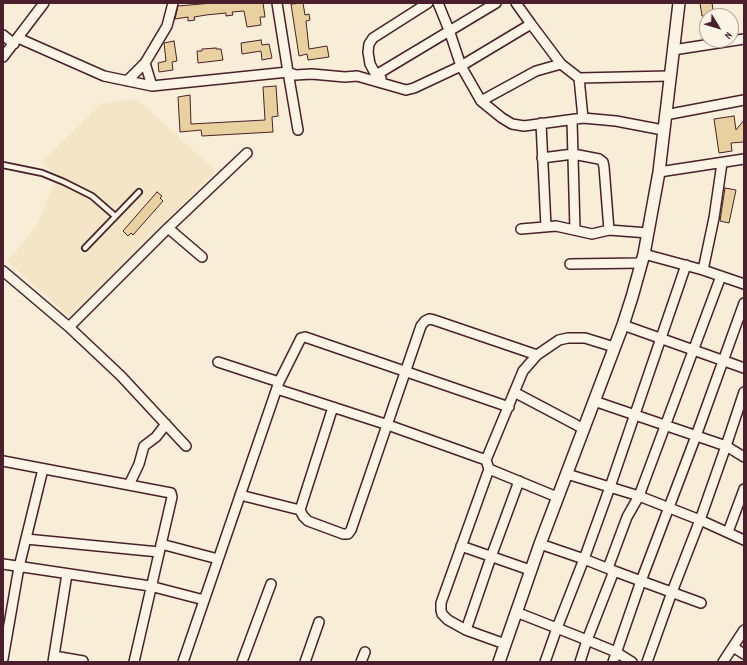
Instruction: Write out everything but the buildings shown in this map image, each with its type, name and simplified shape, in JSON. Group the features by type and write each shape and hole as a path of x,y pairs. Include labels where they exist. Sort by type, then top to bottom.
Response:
{"street":[{"path":"3,57 44,3"},
{"path":"128,81 145,63 168,26 173,3"},
{"path":"277,3 298,130"},
{"path":"388,84 376,74 370,64 368,52 369,44 373,38 428,3"},
{"path":"438,3 461,66 481,101 512,124 524,126 584,118 616,121 663,130"},
{"path":"376,74 496,3"},
{"path":"516,3 561,64 579,78 669,76"},
{"path":"499,662 530,570 623,325 643,259 659,172 678,3"},
{"path":"3,35 104,76 152,86 288,72 295,75 312,74 345,77 357,76 388,84 398,89 406,90 414,88 461,66 531,24"},
{"path":"673,50 744,39"},
{"path":"145,63 152,86"},
{"path":"481,101 536,71 561,64"},
{"path":"579,78 584,118"},
{"path":"665,115 744,100"},
{"path":"572,120 575,230"},
{"path":"541,124 546,227"},
{"path":"69,327 168,228 247,153"},
{"path":"542,158 573,154 599,159 603,162 609,230"},
{"path":"659,172 744,159"},
{"path":"703,270 714,218 722,163"},
{"path":"521,229 560,226 592,234 609,230 648,233"},
{"path":"168,228 202,257"},
{"path":"570,264 643,259 686,265 744,284"},
{"path":"545,662 610,487 662,339 686,265"},
{"path":"3,271 69,327 121,376 186,446"},
{"path":"580,662 627,517 638,496 721,276"},
{"path":"613,662 641,581 744,303"},
{"path":"333,407 300,510 308,521 343,534 348,534 351,530 425,321 429,319 434,320 537,355"},
{"path":"623,325 744,368"},
{"path":"183,662 278,385 300,338 305,337 509,407"},
{"path":"505,644 466,630 448,620 440,610 489,469 486,460 523,371 537,355 560,340 568,338 585,338 614,347"},
{"path":"218,362 333,407 486,460"},
{"path":"514,392 584,429"},
{"path":"646,662 700,520 744,392"},
{"path":"594,401 726,446 744,457"},
{"path":"129,484 139,464 144,446 156,437 166,424"},
{"path":"3,462 129,484 171,493 172,497 150,586 134,662"},
{"path":"3,660 19,567 43,469"},
{"path":"489,469 557,497"},
{"path":"567,474 638,496 700,520 744,540"},
{"path":"466,630 491,557 520,481"},
{"path":"728,532 744,489"},
{"path":"240,495 300,510"},
{"path":"26,539 160,548 218,559"},
{"path":"540,544 701,603"},
{"path":"461,546 530,570"},
{"path":"3,564 150,586 204,600"},
{"path":"67,574 54,659 84,661"},
{"path":"242,662 271,584"},
{"path":"516,612 616,652 632,662"},
{"path":"304,662 319,622"},
{"path":"723,662 744,630"},
{"path":"733,647 744,654"},
{"path":"362,662 365,652"}],"lane":[{"path":"3,165 42,173 64,182 92,196 116,216"},
{"path":"85,248 139,192"}],"shaded area":[{"path":"137,99 216,171 70,317 7,261 36,227 57,176 42,162 102,103"}]}
